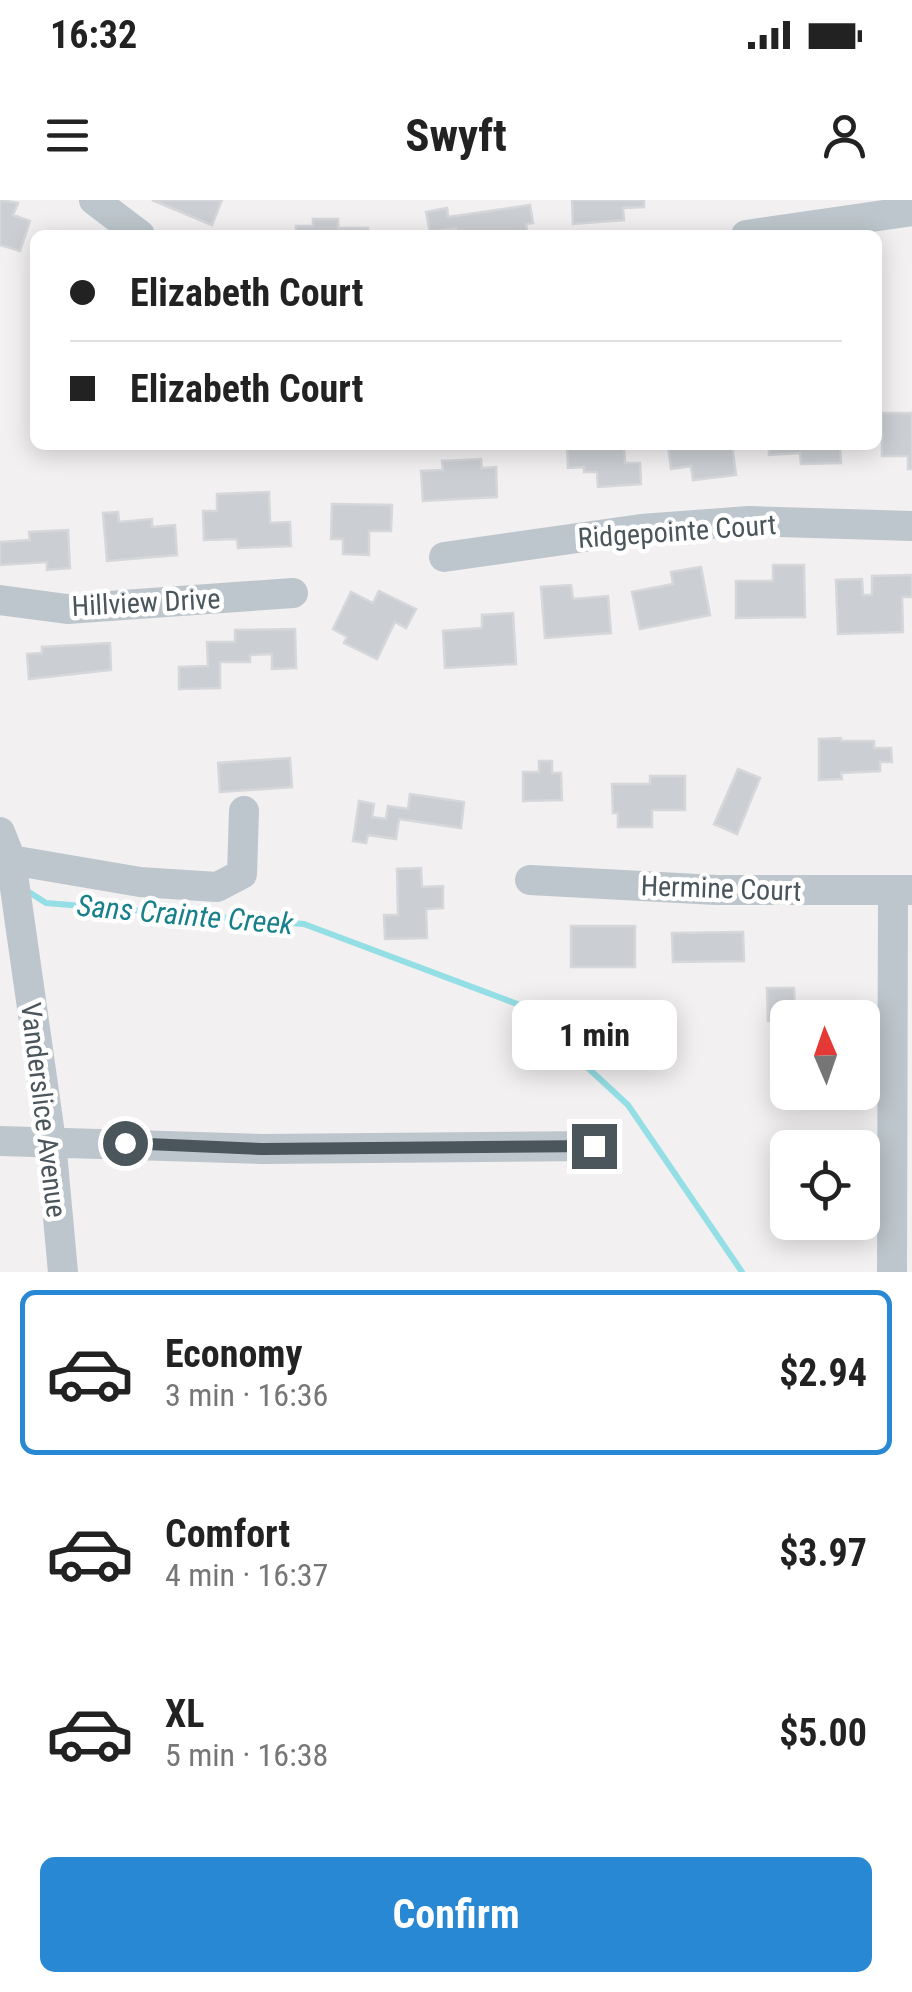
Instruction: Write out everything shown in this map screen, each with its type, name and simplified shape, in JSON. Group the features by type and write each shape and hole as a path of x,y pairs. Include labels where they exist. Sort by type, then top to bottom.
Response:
{"street":[{"path":"94,200 133,230"},
{"path":"781,230 912,211"},
{"name":"Ridgepointe Court","path":"444,557 641,529 749,521 912,526"},
{"name":"Hillview Drive","path":"0,600 67,609 293,593"},
{"path":"5,846 140,882 217,886 242,874 244,811"},
{"name":"Vanderslice Avenue","path":"5,846 51,1141 63,1272"},
{"name":"Hermine Court","path":"530,880 716,890 902,891"},
{"path":"892,1272 902,891"},
{"path":"0,1141 262,1149 594,1146"}],"building":[{"path":"0,200 18,203 13,215 30,221 20,251 0,245"},
{"path":"152,200 222,200 212,225"},
{"path":"572,200 644,200 644,207 623,208 624,220 573,224"},
{"path":"530,205 533,223 526,224 527,230 430,230 426,212 447,208 448,217"},
{"path":"313,219 338,219 338,228 368,230 296,230 296,226 313,226"},
{"path":"882,413 912,413 912,469 908,469 908,456 882,456"},
{"path":"567,450 624,450 625,463 640,463 641,484 598,487 597,472 584,472 584,467 568,468"},
{"path":"669,450 733,450 736,475 693,480 691,466 671,469"},
{"path":"769,450 840,450 841,463 801,464 800,453 769,455"},
{"path":"481,459 482,468 496,467 497,497 423,501 421,471 443,470 442,461"},
{"path":"269,492 270,523 290,522 291,546 238,548 237,539 204,540 203,511 217,511 217,494"},
{"path":"332,504 392,505 391,531 369,531 369,555 343,554 343,539 331,539"},
{"path":"118,512 119,522 152,519 152,527 175,525 177,555 107,561 103,513"},
{"path":"68,530 70,568 47,570 47,562 0,565 0,542 30,540 29,532"},
{"path":"773,565 804,565 805,617 736,618 736,581 773,581"},
{"path":"701,567 710,615 640,629 632,592 673,584 671,572"},
{"path":"912,575 912,597 902,597 903,632 838,634 836,580 862,579 863,595 872,595 872,576"},
{"path":"571,585 573,599 608,596 611,633 545,638 541,587"},
{"path":"379,591 416,609 406,628 395,622 377,659 344,643 347,637 333,629 351,592 373,603"},
{"path":"513,613 516,664 445,668 443,631 482,628 482,615"},
{"path":"295,629 296,668 272,669 272,654 250,655 250,662 220,662 220,688 179,689 179,667 208,666 207,642 235,642 235,630"},
{"path":"110,643 111,670 29,679 27,654 42,653 42,647"},
{"path":"819,739 874,741 874,748 891,748 892,762 880,762 880,771 841,773 842,779 819,780"},
{"path":"290,758 292,787 220,792 218,763"},
{"path":"539,761 552,761 552,773 561,773 562,800 523,801 523,772 539,772"},
{"path":"738,769 760,778 737,834 714,824"},
{"path":"650,776 685,776 685,810 652,810 652,827 618,827 618,813 613,813 612,784 650,784"},
{"path":"410,794 464,802 461,828 399,819 396,839 368,835 366,843 353,841 359,801 374,804 372,817 386,819 388,806 408,809"},
{"path":"421,868 422,887 443,886 443,908 426,909 427,938 385,939 384,915 398,915 397,869"},
{"path":"571,926 635,926 635,967 571,967"},
{"path":"743,932 744,961 673,962 672,933"},
{"path":"767,988 794,988 794,1000 770,1000 768,1021"}],"waterway":[{"name":"Sans Crainte Creek","path":"29,892 46,903 304,924 520,1005 628,1105 742,1272"}],"route":[{"path":"125,1143 262,1149 594,1146"}]}
